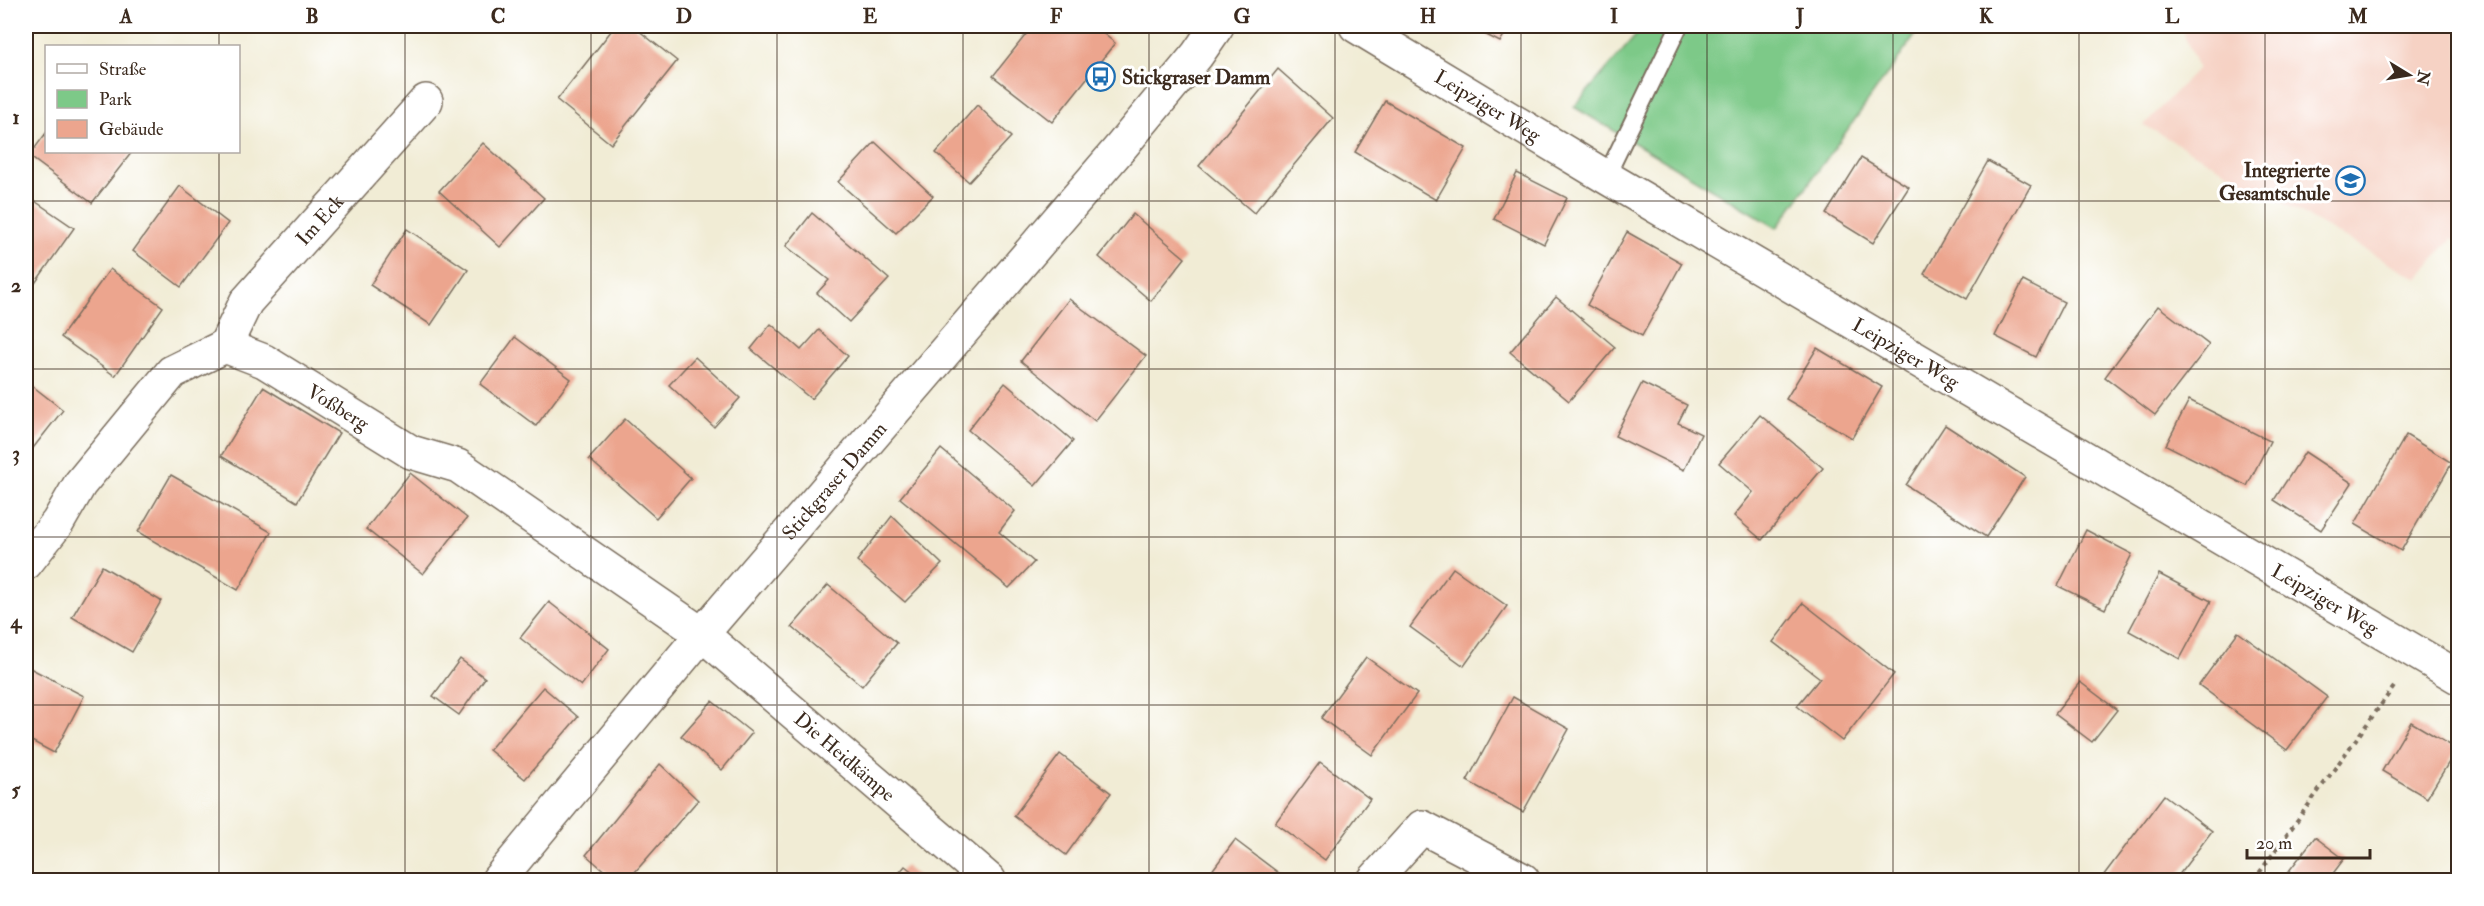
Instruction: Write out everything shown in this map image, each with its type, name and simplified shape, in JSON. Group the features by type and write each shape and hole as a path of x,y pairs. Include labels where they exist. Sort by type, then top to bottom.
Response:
{"street":[{"name":"Stickgraser Damm","path":"498,880 702,634 1120,148 1197,55 1217,26"},
{"name":"Leipziger Weg","path":"1356,26 1606,177 2458,677"},
{"name":"Im Eck","path":"225,346 246,302 426,101"},
{"name":"Voßberg","path":"225,346 264,361 411,452 458,466 702,634"},
{"path":"26,563 58,522 80,484 172,372 225,346"},
{"name":"Die Heidkämpe","path":"702,634 989,880"},
{"path":"1374,880 1422,827 1523,880"}],"lane":[{"path":"1606,177 1679,26"}],"path":[{"path":"2254,880 2417,654"}],"shaded area":[{"name":"Integrierte Gesamtschule","path":"2180,26 2458,26 2458,242 2452,238 2418,279 2144,125 2198,68"}],"green space":[{"path":"1644,26 1922,26 1777,228 1574,107"}],"building":[{"path":"615,26 633,26 677,61 611,144 557,100"},
{"path":"1021,26 1094,26 1115,43 1052,122 993,76 1028,32"},
{"path":"1469,26 1509,26 1500,42"},
{"path":"1278,69 1333,118 1254,213 1199,166"},
{"path":"1385,101 1466,148 1436,200 1355,152"},
{"path":"977,105 1011,137 969,182 936,153"},
{"path":"45,134 45,153 131,153 92,203 29,156"},
{"path":"875,142 933,196 896,233 838,182"},
{"path":"483,143 544,198 500,247 439,191"},
{"path":"1861,158 1909,187 1873,243 1826,214"},
{"path":"1988,161 2031,185 1967,299 1924,274"},
{"path":"1517,173 1567,198 1544,244 1494,219"},
{"path":"180,186 228,223 181,287 133,251"},
{"path":"26,195 74,228 26,296"},
{"path":"812,213 889,279 849,322 817,293 829,280 786,246"},
{"path":"1133,214 1185,258 1151,301 1099,257"},
{"path":"407,229 468,270 431,325 370,285"},
{"path":"1627,232 1682,263 1642,336 1587,305"},
{"path":"110,269 163,307 115,376 61,337"},
{"path":"2023,281 2064,302 2036,357 1995,336"},
{"path":"1556,297 1615,347 1569,401 1510,352"},
{"path":"1069,299 1146,356 1095,421 1021,361"},
{"path":"2158,306 2209,345 2155,415 2105,377"},
{"path":"771,324 801,350 819,330 848,356 811,399 751,349"},
{"path":"515,337 571,379 536,426 480,384"},
{"path":"1817,348 1882,387 1852,438 1786,399"},
{"path":"695,357 740,398 714,427 669,385"},
{"path":"26,381 63,410 26,457"},
{"path":"1005,383 1073,441 1035,486 968,430"},
{"path":"1642,383 1687,405 1678,423 1701,434 1684,470 1615,436"},
{"path":"263,387 339,433 297,502 221,456"},
{"path":"2189,400 2270,441 2247,486 2166,445"},
{"path":"1760,415 1823,468 1762,540 1734,516 1753,492 1719,463"},
{"path":"625,419 691,478 656,518 589,459"},
{"path":"1945,425 2025,477 1986,537 1906,485"},
{"path":"2406,435 2452,463 2401,551 2355,524"},
{"path":"941,449 1015,511 999,532 1034,562 1009,588 900,498"},
{"path":"2305,452 2352,483 2321,530 2274,500"},
{"path":"410,473 467,518 423,574 366,529"},
{"path":"171,475 271,532 238,590 138,532"},
{"path":"892,516 942,564 905,602 857,561"},
{"path":"2086,530 2132,554 2105,609 2058,586"},
{"path":"102,566 161,601 132,652 72,617"},
{"path":"1453,568 1507,606 1464,666 1410,627"},
{"path":"2159,574 2211,601 2180,659 2129,631"},
{"path":"828,585 897,643 862,686 792,627"},
{"path":"549,602 609,649 581,686 520,638"},
{"path":"1803,603 1894,674 1842,741 1797,706 1820,678 1773,642"},
{"path":"2238,632 2327,697 2287,750 2199,685"},
{"path":"1366,657 1417,694 1372,755 1321,718"},
{"path":"460,659 485,678 459,715 433,696"},
{"path":"26,666 84,696 54,753 26,738"},
{"path":"2080,682 2117,710 2092,742 2055,714"},
{"path":"543,687 578,717 525,779 489,750"},
{"path":"1513,697 1569,729 1523,812 1467,781"},
{"path":"712,701 752,733 722,770 681,736"},
{"path":"2411,722 2457,749 2427,798 2382,771"},
{"path":"1060,754 1111,793 1066,855 1014,816"},
{"path":"1320,762 1370,799 1325,860 1275,823"},
{"path":"660,764 698,800 628,880 615,880 586,855"},
{"path":"2164,795 2212,831 2175,880 2100,880"},
{"path":"2315,837 2344,859 2328,880 2282,880"},
{"path":"1235,840 1288,880 1205,880"},
{"path":"905,866 923,880 893,880"}],"place":[{"name":"Stickgraser Damm","path":"1101,77"},
{"name":"Integrierte Gesamtschule","path":"2351,181"}]}
